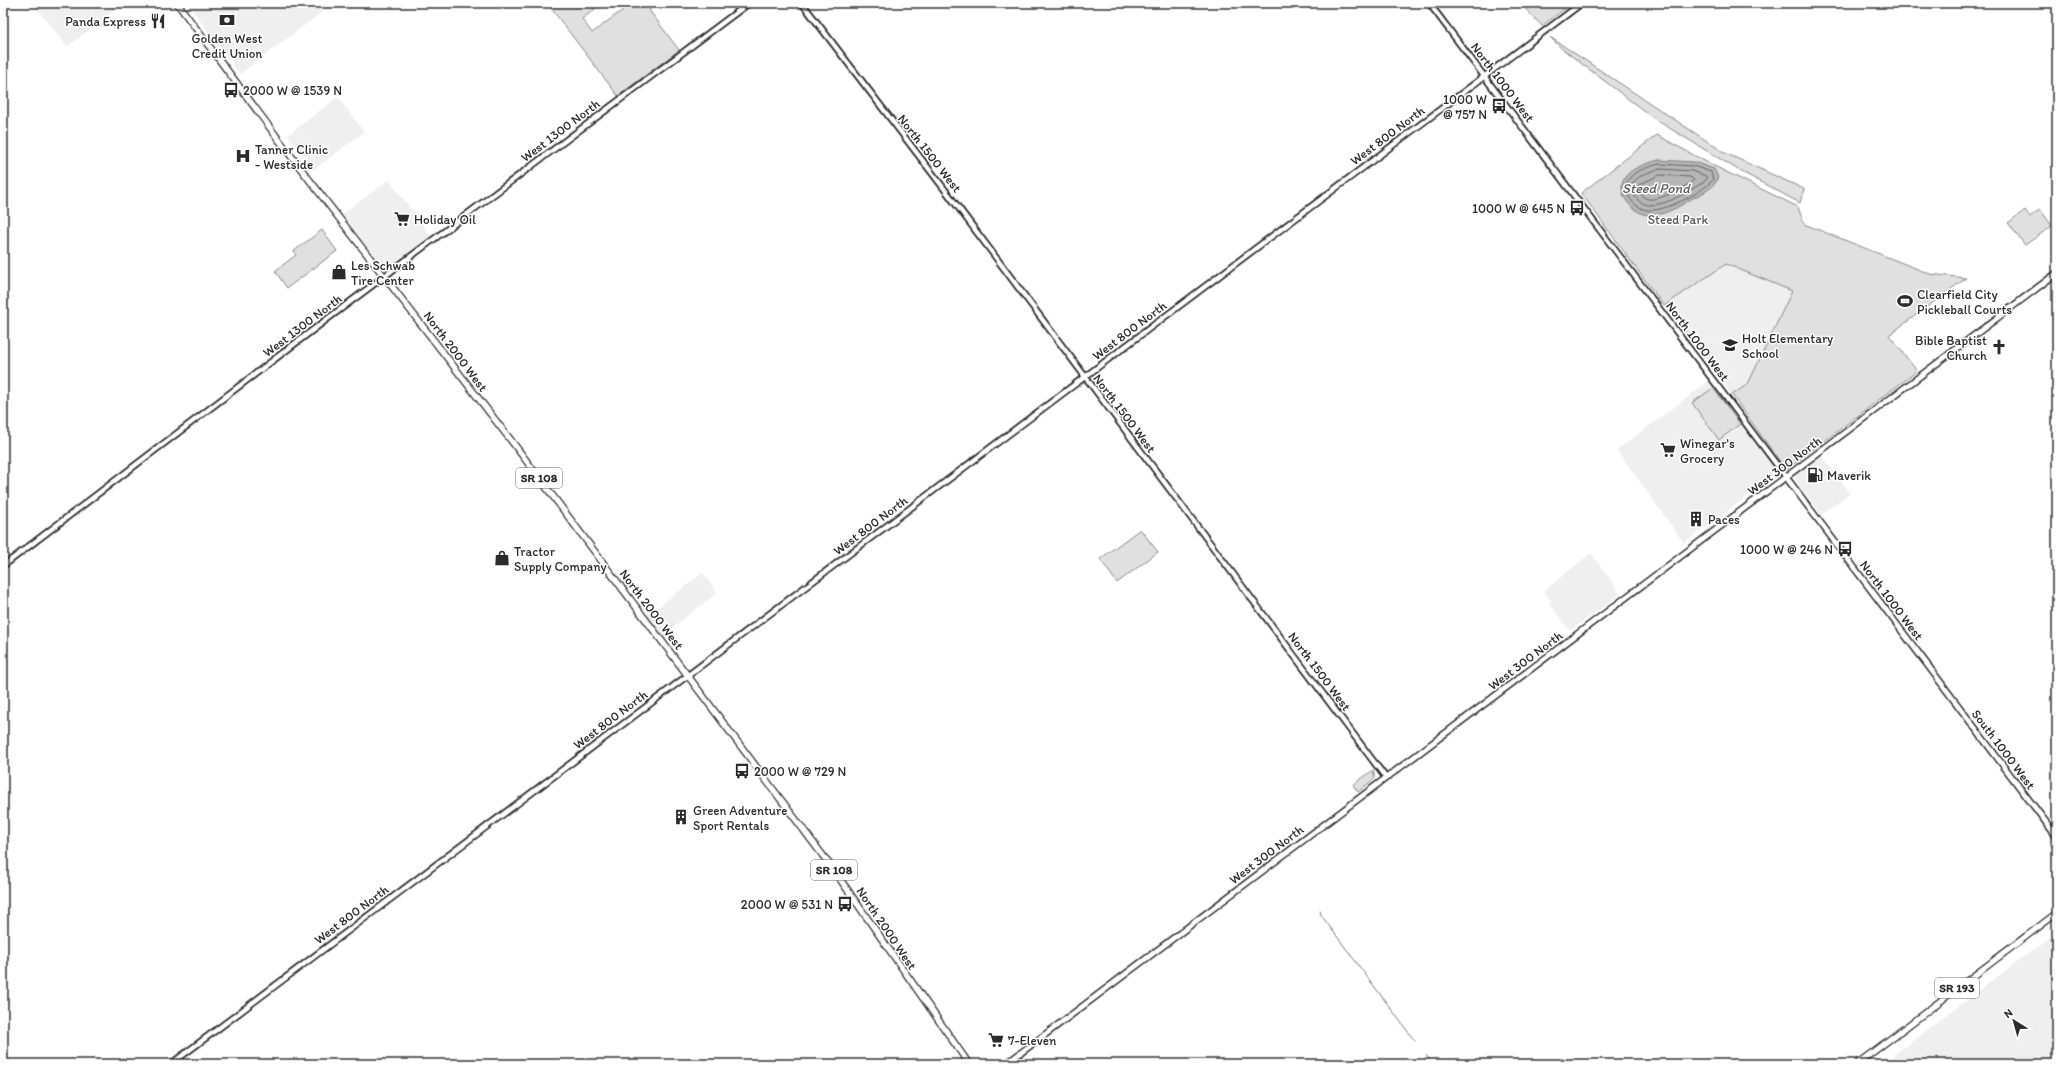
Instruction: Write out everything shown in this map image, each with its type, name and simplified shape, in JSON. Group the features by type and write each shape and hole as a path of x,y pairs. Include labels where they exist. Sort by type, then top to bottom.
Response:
{"main road":[{"name":"North 2000 West","path":"177,3 688,675 833,869 968,1064"},
{"name":"West 300 North","path":"1006,1064 2057,273"},
{"name":"North 1000 West","path":"1786,477 1948,693"},
{"name":"South 1000 West","path":"1948,693 2057,837"},
{"name":"SR 193","path":"1858,1064 2057,913"}],"street":[{"name":"West 1300 North","path":"3,566 385,276 750,3"},
{"name":"North 1500 West","path":"802,3 952,199 1386,778"},
{"name":"North 1000 West","path":"1429,3 1786,477"},
{"name":"West 800 North","path":"171,1064 1582,3"}],"shaded area":[{"path":"33,3 124,3 67,47"},
{"path":"187,3 334,3 240,74"},
{"path":"338,97 364,132 314,170 288,135"},
{"path":"389,180 432,237 392,266 384,269 342,214"},
{"name":"Holt Elementary School","path":"1726,263 1792,291 1748,384 1732,395 1664,306"},
{"path":"1708,382 1713,388 1692,403 1719,440 1740,424 1776,471 1776,475 1684,543 1617,450"},
{"path":"1822,455 1850,493 1821,514 1795,480 1796,475"},
{"path":"1591,553 1621,594 1570,631 1549,603 1551,601 1544,591"},
{"path":"703,573 717,593 674,626 662,648 641,620"},
{"path":"2057,932 2057,1064 1882,1064"}],"green space":[{"path":"547,3 590,3 595,9 582,19 592,33 632,3 658,3 649,10 679,50 618,96"},
{"path":"1520,3 1572,3 1542,26"},
{"path":"1550,37 1725,153 1804,189 1800,203 1740,171 1656,120 1561,48"},
{"name":"Steed Park","path":"1657,135 1710,164 1798,207 1804,224 1930,274 1966,278 1889,335 1917,371 1786,470 1732,395 1748,384 1792,291 1726,264 1664,306 1581,193"},
{"path":"2040,209 2052,226 2025,245 2008,223 2025,210 2030,217"},
{"path":"322,230 337,251 287,288 275,271 296,255 294,251"},
{"path":"1713,388 1740,424 1719,440 1692,403"},
{"path":"1140,529 1158,552 1117,583 1100,559"},
{"path":"1373,770 1375,778 1358,792 1353,785"}],"water":[{"name":"Steed Pond","path":"1659,160 1694,162 1714,169 1718,177 1708,190 1677,207 1665,213 1647,215 1635,210 1626,200 1622,188 1623,182 1626,176 1633,170 1650,162"}],"waterway":[{"path":"1320,910 1321,915 1415,1041"},
{"path":"1426,1055 1433,1064"}],"place":[{"name":"Golden West Credit Union","path":"227,20"},
{"name":"Panda Express","path":"158,21"},
{"name":"2000 W @ 1539 N","path":"231,90"},
{"name":"1000 W @ 757 N","path":"1499,106"},
{"name":"Tanner Clinic - Westside","path":"243,156"},
{"name":"1000 W @ 645 N","path":"1577,208"},
{"name":"Holiday Oil","path":"402,219"},
{"name":"Les Schwab Tire Center","path":"339,272"},
{"name":"Clearfield City Pickleball Courts","path":"1905,301"},
{"name":"Holt Elementary School","path":"1730,345"},
{"name":"Bible Baptist Church","path":"1999,347"},
{"name":"Winegar's Grocery","path":"1668,450"},
{"name":"Maverik","path":"1815,475"},
{"name":"Paces","path":"1696,519"},
{"name":"1000 W @ 246 N","path":"1845,549"},
{"name":"Tractor Supply Company","path":"502,558"},
{"name":"2000 W @ 729 N","path":"742,771"},
{"name":"Green Adventure Sport Rentals","path":"681,817"},
{"name":"2000 W @ 531 N","path":"845,904"},
{"name":"7-Eleven","path":"996,1040"}]}
